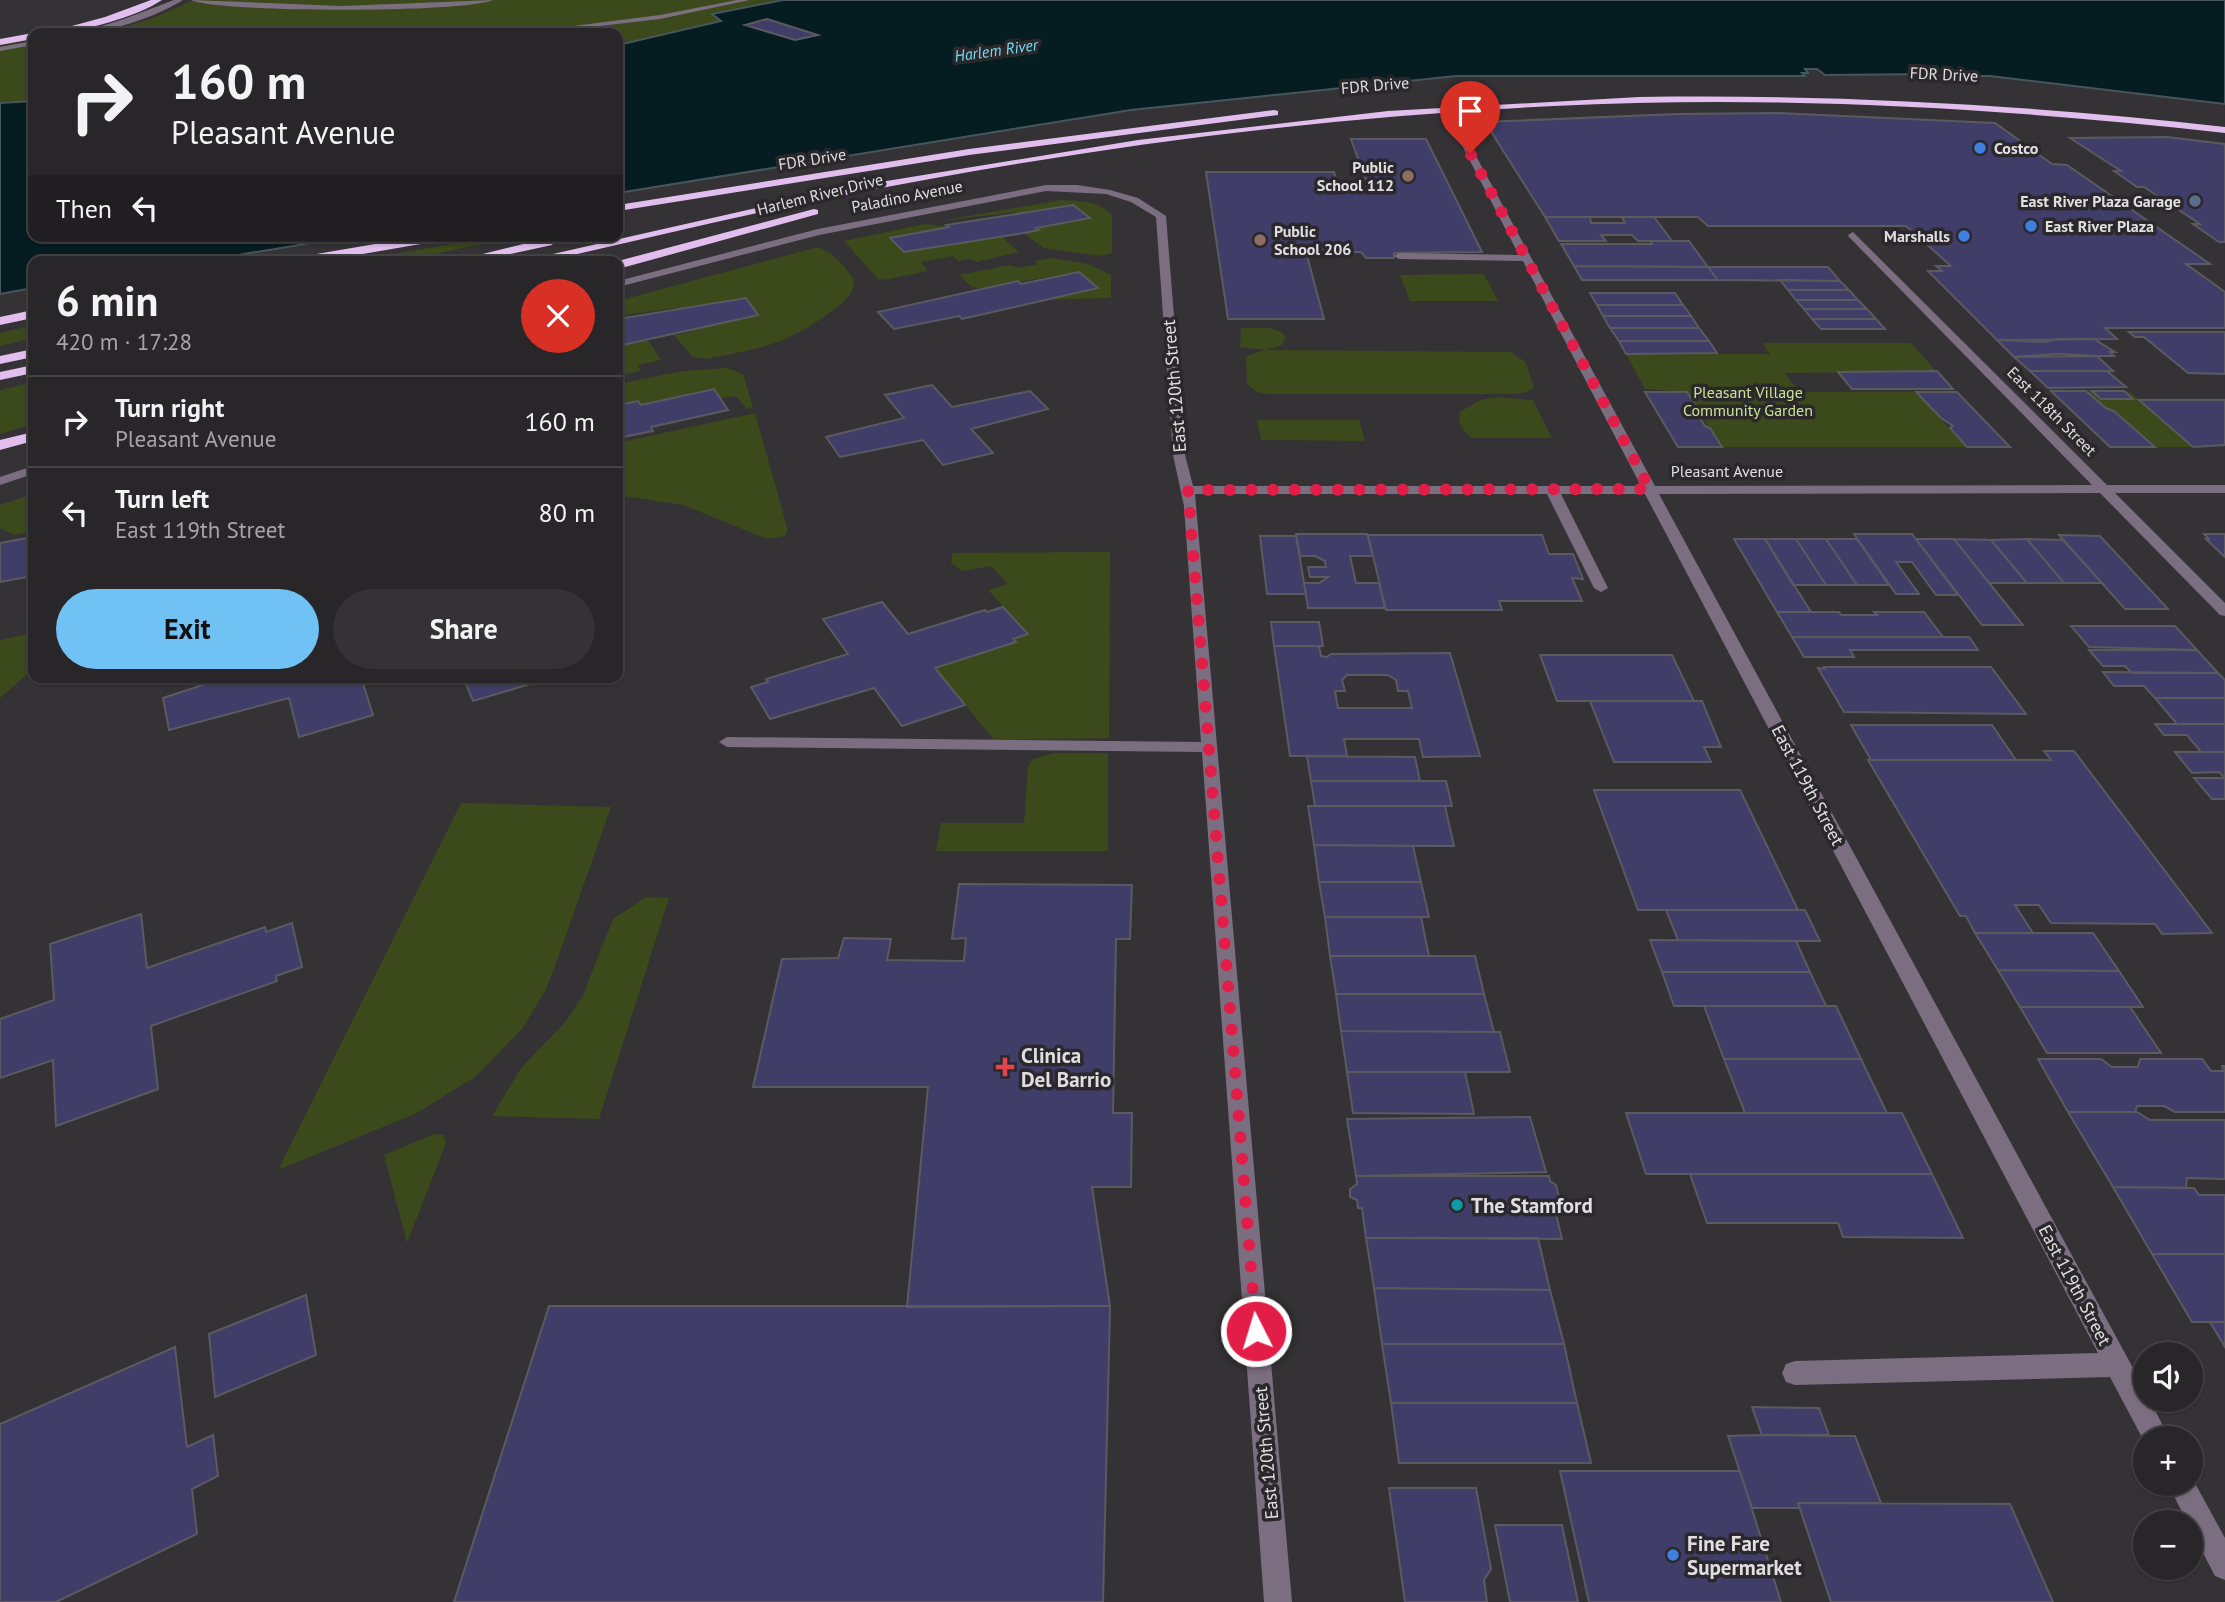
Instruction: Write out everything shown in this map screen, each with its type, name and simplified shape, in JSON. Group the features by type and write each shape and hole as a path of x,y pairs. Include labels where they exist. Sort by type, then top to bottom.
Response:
{"highway":[{"path":"71,28 108,19 158,0"},
{"path":"0,42 28,37"},
{"path":"1700,87 1748,87"},
{"name":"FDR Drive","path":"1031,162 1269,128 1514,105 1700,100 1925,102 2070,112 2225,130"},
{"path":"1925,102 2225,136"},
{"name":"FDR Drive","path":"623,207 969,152 1281,112"},
{"path":"700,209 969,152"},
{"path":"623,240 889,183 1031,162"},
{"name":"Harlem River Drive","path":"623,264 828,209 1031,162"},
{"path":"328,256 409,242"},
{"path":"483,256 548,242"},
{"path":"551,256 616,242"},
{"path":"0,321 28,315"},
{"path":"0,360 28,354"},
{"path":"0,376 28,370"},
{"path":"0,445 28,437"}],"street":[{"path":"101,28 180,0"},
{"path":"194,0 270,8 354,10 490,0"},
{"path":"563,28 660,16 747,0"},
{"path":"0,49 28,44"},
{"path":"0,55 22,54"},
{"name":"East 119th Street","path":"1459,132 2150,1426"},
{"name":"Paladino Avenue","path":"623,283 796,237 889,216 1039,189 1076,187 1119,193 1140,201 1161,216"},
{"name":"East 120th Street","path":"1161,216 1179,455 1188,490 1210,747 1278,1602"},
{"name":"East 118th Street","path":"1853,235 2225,612"},
{"path":"1399,256 1526,258"},
{"path":"0,481 28,472"},
{"name":"Pleasant Avenue","path":"1188,490 2225,489"},
{"path":"1552,490 1601,588"},
{"path":"727,743 1210,747"},
{"path":"1795,1373 2117,1365"},
{"path":"2187,1496 2225,1566"}],"green space":[{"path":"194,0 783,0 714,14 722,21 623,44 623,28 120,28 151,19"},
{"path":"21,42 28,48 28,101 0,103 0,46"},
{"path":"1061,200 1095,204 1112,215 1112,253 1100,256 1043,248 1024,233 1090,218 1073,205 1018,214 1016,212 933,222"},
{"path":"925,224 949,227 890,238 905,252 1002,237 1019,252 976,262 970,259 958,261 953,256 921,262 928,271 884,280 878,279 844,241"},
{"path":"465,242 490,242 426,256 381,256"},
{"path":"818,247 834,256 854,280 852,291 842,303 798,333 770,345 706,359 693,357 674,335 692,332 691,328 758,316 746,299 678,311 676,308 623,315 623,300"},
{"path":"1050,258 1088,264 1111,275 1111,298 1038,300 1098,288 1079,272 980,288 972,287 959,275 1010,265 1019,268"},
{"path":"1484,274 1498,301 1410,301 1400,275"},
{"path":"28,326 28,339 0,346 0,333"},
{"path":"1241,328 1277,330 1286,337 1282,345 1266,350 1510,352 1526,362 1534,389 1518,394 1257,392 1247,384 1246,356 1265,350 1240,347"},
{"path":"648,340 661,360 638,365 641,371 623,375 623,345"},
{"name":"Pleasant Village Community Garden","path":"1763,343 1911,343 1936,371 1785,373 1799,392 1916,392 1967,447 1722,447 1687,392 1645,389 1626,354 1770,354"},
{"path":"727,368 743,374 753,408 747,409 736,396 720,398 713,389 641,405 638,401 623,404 623,383 683,371"},
{"path":"28,383 28,426 0,434 0,390"},
{"path":"2086,391 2129,391 2193,447 2155,447 2114,411 2106,408"},
{"path":"1497,397 1533,400 1552,438 1472,438 1462,427 1460,412 1480,400"},
{"path":"755,413 788,531 785,536 767,539 683,505 623,496 623,442"},
{"path":"1257,420 1359,420 1365,441 1261,440"},
{"path":"28,496 28,532 14,535 0,528 0,505"},
{"path":"1110,552 1109,738 994,740 935,668 1015,642 1013,639 1028,634 988,590 1008,584 991,566 962,571 951,563 952,553"},
{"path":"28,634 28,673 0,698 0,640"},
{"path":"1054,753 1108,753 1108,851 936,851 941,823 1024,823 1028,767 1033,759"},
{"path":"461,803 611,807 545,991 522,1029 475,1077 417,1113 278,1170"},
{"path":"646,897 669,898 599,1119 492,1116 521,1068 566,1021 582,997 613,919"},
{"path":"435,1134 443,1135 445,1146 407,1243 384,1155"}],"water":[{"name":"Harlem River","path":"783,0 2225,0 2225,104 1990,76 1825,75 1817,69 1805,69 1808,73 1802,73 1805,76 1456,76 1131,110 623,192 623,44 721,21 712,14"},
{"path":"28,101 28,242 317,242 232,256 28,256 28,289 0,294 0,103"}],"building":[{"path":"767,19 818,35 795,40 745,25"},
{"name":"East River Plaza","path":"1776,113 1995,123 2052,164 2067,165 2210,264 2186,264 2225,292 2225,328 2105,328 2117,339 1997,340 1928,271 1942,271 1936,266 1951,266 1906,226 1708,226 1698,217 1545,217 1485,122"},
{"name":"East River Plaza Garage","path":"2167,137 2225,144 2225,242 2219,242 2193,224 2200,224 2144,187 2137,187 2114,171 2121,171 2070,138"},
{"path":"1351,139 1426,139 1482,252 1394,253 1394,258 1366,258 1361,252 1306,252 1324,319 1228,319 1206,172 1334,172 1339,187 1368,187"},
{"path":"1073,205 1090,218 1036,228 1039,230 1024,233 904,252 890,238 949,227 946,225"},
{"path":"1545,217 1590,217 1591,223 1625,223 1622,217 1654,217 1672,241 1638,241 1632,235 1601,235 1606,241 1559,241"},
{"path":"1650,241 1689,241 1708,267 1574,266 1561,244 1652,244"},
{"path":"1574,266 1708,267 1718,280 1582,280"},
{"path":"1708,267 1828,267 1840,281 1718,280"},
{"path":"1079,272 1098,288 962,319 959,316 894,329 878,312 1018,281 1021,284"},
{"path":"1780,280 1840,281 1849,290 1788,290"},
{"path":"1788,290 1849,290 1858,300 1796,300"},
{"path":"1590,293 1675,293 1683,305 1597,305"},
{"path":"746,298 758,315 623,345 623,318"},
{"path":"1796,300 1858,300 1867,309 1804,309"},
{"path":"1597,305 1683,305 1691,316 1603,316"},
{"path":"1804,309 1867,309 1876,319 1812,319"},
{"path":"1603,316 1691,316 1699,328 1610,328"},
{"path":"1812,319 1876,319 1885,329 1821,329"},
{"path":"1610,328 1699,328 1709,341 1619,341"},
{"path":"2129,332 2225,332 2225,374 2188,373 2144,337 2135,337"},
{"path":"2058,339 2094,339 2115,352 2110,352 2114,356 2058,354 2014,357 1997,340 2044,342"},
{"path":"1619,341 1709,341 1717,353 1626,354"},
{"path":"2097,356 2113,371 2030,371 2014,357"},
{"path":"1937,371 1953,389 1852,389 1838,372"},
{"path":"2030,371 2107,371 2126,387 2048,388"},
{"path":"932,385 952,407 1030,391 1048,409 971,429 993,453 943,465 923,440 840,457 826,437 904,418 885,395"},
{"path":"714,389 728,410 651,427 653,431 623,437 623,404 638,401 641,405"},
{"path":"2051,391 2086,391 2106,408 2114,411 2155,447 2110,447"},
{"path":"2092,391 2124,391 2133,399 2101,399"},
{"path":"1645,392 1687,392 1704,418 1700,418 1705,426 1710,428 1722,447 1678,447"},
{"path":"1916,392 1957,392 2010,447 1967,447 1950,428 1953,426 1941,418"},
{"path":"2139,400 2225,400 2225,445 2193,447"},
{"path":"1296,534 1367,534 1373,556 1350,556 1356,583 1379,583 1385,608 1308,608 1304,583 1319,583 1328,577 1310,577 1308,567 1326,567 1325,561 1315,556 1300,556"},
{"path":"1854,534 1912,534 1958,595 1936,595 1912,562 1896,562 1919,594 1896,594"},
{"path":"2204,534 2225,534 2225,557 2206,539 2209,539"},
{"path":"1368,535 1542,535 1549,554 1573,554 1583,579 1572,578 1582,601 1499,601 1502,610 1386,610"},
{"path":"2059,535 2100,536 2168,609 2125,609"},
{"path":"1260,536 1296,536 1306,594 1267,594"},
{"path":"28,538 28,577 0,582 0,543"},
{"path":"1734,539 1765,539 1811,612 1777,612"},
{"path":"1765,539 1796,539 1826,585 1793,585"},
{"path":"1796,539 1826,539 1857,585 1826,585"},
{"path":"1826,539 1857,539 1889,585 1857,585"},
{"path":"1916,539 1954,539 2023,625 1982,625"},
{"path":"1954,539 1991,540 2027,583 1989,583"},
{"path":"2027,539 2063,540 2102,583 2064,583"},
{"path":"2027,539 2064,583 2027,583 1991,540"},
{"path":"882,602 908,634 1003,607 1028,634 1013,639 1016,642 935,668 965,705 902,726 874,688 770,719 751,687 768,682 766,679 848,654 823,619"},
{"path":"1777,612 1877,615 1874,612 1924,612 1943,637 1792,637"},
{"path":"1271,622 1319,622 1323,646 1274,646"},
{"path":"2071,626 2175,626 2197,650 2089,647"},
{"path":"1792,637 1969,637 1978,650 1850,650 1854,657 1804,657"},
{"path":"1274,646 1319,646 1321,656 1327,657 1331,654 1450,653 1480,756 1423,757 1419,739 1344,739 1347,756 1290,756","holes":["1347,675 1388,675 1396,680 1398,691 1408,691 1412,708 1338,708 1335,691 1345,691 1342,680"]},
{"path":"2089,650 2197,650 2218,673 2132,673 2125,666 2103,666"},
{"path":"1540,655 1672,655 1694,701 1557,701"},
{"path":"1824,667 1991,667 2026,714 1844,712 1818,668 1825,669"},
{"path":"2103,672 2218,673 2225,680 2225,698 2155,698 2144,686 2114,686"},
{"path":"209,683 363,683 373,715 299,737 289,698 169,730 163,698"},
{"path":"466,683 534,683 473,701"},
{"path":"2155,698 2225,698 2225,724 2177,724"},
{"path":"1590,701 1702,701 1721,747 1704,747 1711,762 1614,762"},
{"path":"2155,724 2225,724 2225,752 2201,752 2187,735 2164,735"},
{"path":"1851,725 1992,725 2016,760 1871,760"},
{"path":"2044,751 2074,751 2212,933 2162,934 2155,924 2051,923 2039,905 2015,905 2033,933 1975,933 1966,916 1960,916 1868,760 2051,760"},
{"path":"2175,752 2225,752 2225,778 2219,772 2192,773"},
{"path":"1307,756 1415,757 1420,781 1311,781"},
{"path":"2194,778 2225,778 2225,799 2212,799"},
{"path":"1311,781 1446,781 1452,806 1315,806"},
{"path":"1594,790 1740,790 1798,910 1638,910"},
{"path":"1308,806 1445,806 1454,846 1314,845"},
{"path":"1314,845 1413,846 1421,882 1319,882"},
{"path":"1319,882 1421,882 1429,917 1325,917"},
{"path":"959,884 1132,885 1130,939 1116,939 1113,1113 1132,1113 1131,1187 1092,1187 1110,1306 907,1307 928,1087 753,1087 782,959 838,958 844,938 891,939 887,960 964,961 966,938 952,939"},
{"path":"1666,910 1805,910 1820,941 1678,940"},
{"path":"141,914 147,968 265,927 266,932 292,923 302,967 276,976 277,981 151,1026 158,1089 56,1126 53,1060 0,1078 0,1019 54,1000 50,944"},
{"path":"1325,917 1421,917 1429,956 1330,956"},
{"path":"1975,933 2093,933 2119,971 1998,970"},
{"path":"1650,940 1796,941 1810,972 1662,972"},
{"path":"1330,956 1475,956 1484,994 1336,994"},
{"path":"1998,970 2119,971 2143,1007 2020,1007"},
{"path":"1662,972 1810,972 1826,1006 1674,1006"},
{"path":"1336,994 1484,994 1494,1032 1341,1031"},
{"path":"1704,1006 1836,1006 1861,1059 1724,1059"},
{"path":"2020,1007 2130,1007 2161,1053 2047,1053"},
{"path":"1341,1031 1500,1032 1510,1072 1347,1072"},
{"path":"1724,1059 1861,1059 1887,1113 1745,1113"},
{"path":"2038,1059 2101,1059 2112,1067 2138,1067 2140,1059 2202,1059 2211,1071 2223,1071 2222,1066 2225,1066 2225,1112 2175,1112 2164,1106 2137,1106 2135,1112 2068,1112"},
{"path":"1347,1072 1465,1072 1474,1114 1353,1113"},
{"path":"2068,1112 2137,1112 2150,1120 2225,1120 2225,1179 2187,1178 2186,1188 2113,1187"},
{"path":"1626,1113 1902,1113 1932,1174 1646,1174"},
{"path":"1530,1117 1546,1172 1356,1176 1347,1119"},
{"path":"1690,1174 1932,1174 1963,1238 1843,1237 1838,1223 1707,1223"},
{"name":"The Stamford","path":"1356,1176 1549,1176 1550,1181 1556,1185 1559,1197 1556,1203 1559,1210 1555,1210 1562,1239 1366,1238 1362,1208 1358,1208 1357,1200 1350,1197 1350,1189 1357,1184"},
{"path":"2113,1187 2194,1188 2199,1195 2225,1195 2225,1254 2152,1254"},
{"path":"1366,1238 1538,1238 1550,1290 1374,1288"},
{"path":"2152,1254 2225,1254 2225,1322 2192,1322"},
{"path":"1374,1288 1550,1290 1564,1344 1382,1344"},
{"path":"306,1295 316,1355 215,1397 209,1334"},
{"path":"549,1306 1110,1306 1103,1602 454,1602"},
{"path":"2210,1322 2225,1322 2225,1347"},
{"path":"1382,1344 1564,1344 1577,1403 1391,1403"},
{"path":"175,1347 187,1447 213,1435 218,1476 192,1489 197,1534 56,1602 0,1602 0,1424"},
{"path":"1391,1403 1577,1403 1591,1463 1399,1463"},
{"path":"1752,1407 1819,1408 1829,1435 1762,1435"},
{"path":"1728,1436 1855,1436 1881,1503 1798,1503 1800,1508 1752,1508"},
{"name":"Fine Fare Supermarket","path":"1560,1471 1740,1471 1781,1602 1589,1602"},
{"path":"1389,1488 1476,1488 1491,1569 1484,1580 1487,1602 1405,1602"},
{"path":"1798,1503 2010,1504 2053,1602 1831,1602"},
{"path":"1495,1525 1562,1525 1578,1602 1510,1602"}],"place":[{"name":"Costco","path":"1980,148"},
{"name":"Public School 112","path":"1408,176"},
{"name":"East River Plaza Garage","path":"2195,201"},
{"name":"East River Plaza","path":"2031,226"},
{"name":"Marshalls","path":"1964,236"},
{"name":"Public School 206","path":"1260,240"},
{"name":"Clinica Del Barrio","path":"1005,1067"},
{"name":"The Stamford","path":"1457,1205"},
{"name":"Fine Fare Supermarket","path":"1673,1555"}],"route":[{"path":"1256,1331 1188,490 1650,489 1470,153"}]}
